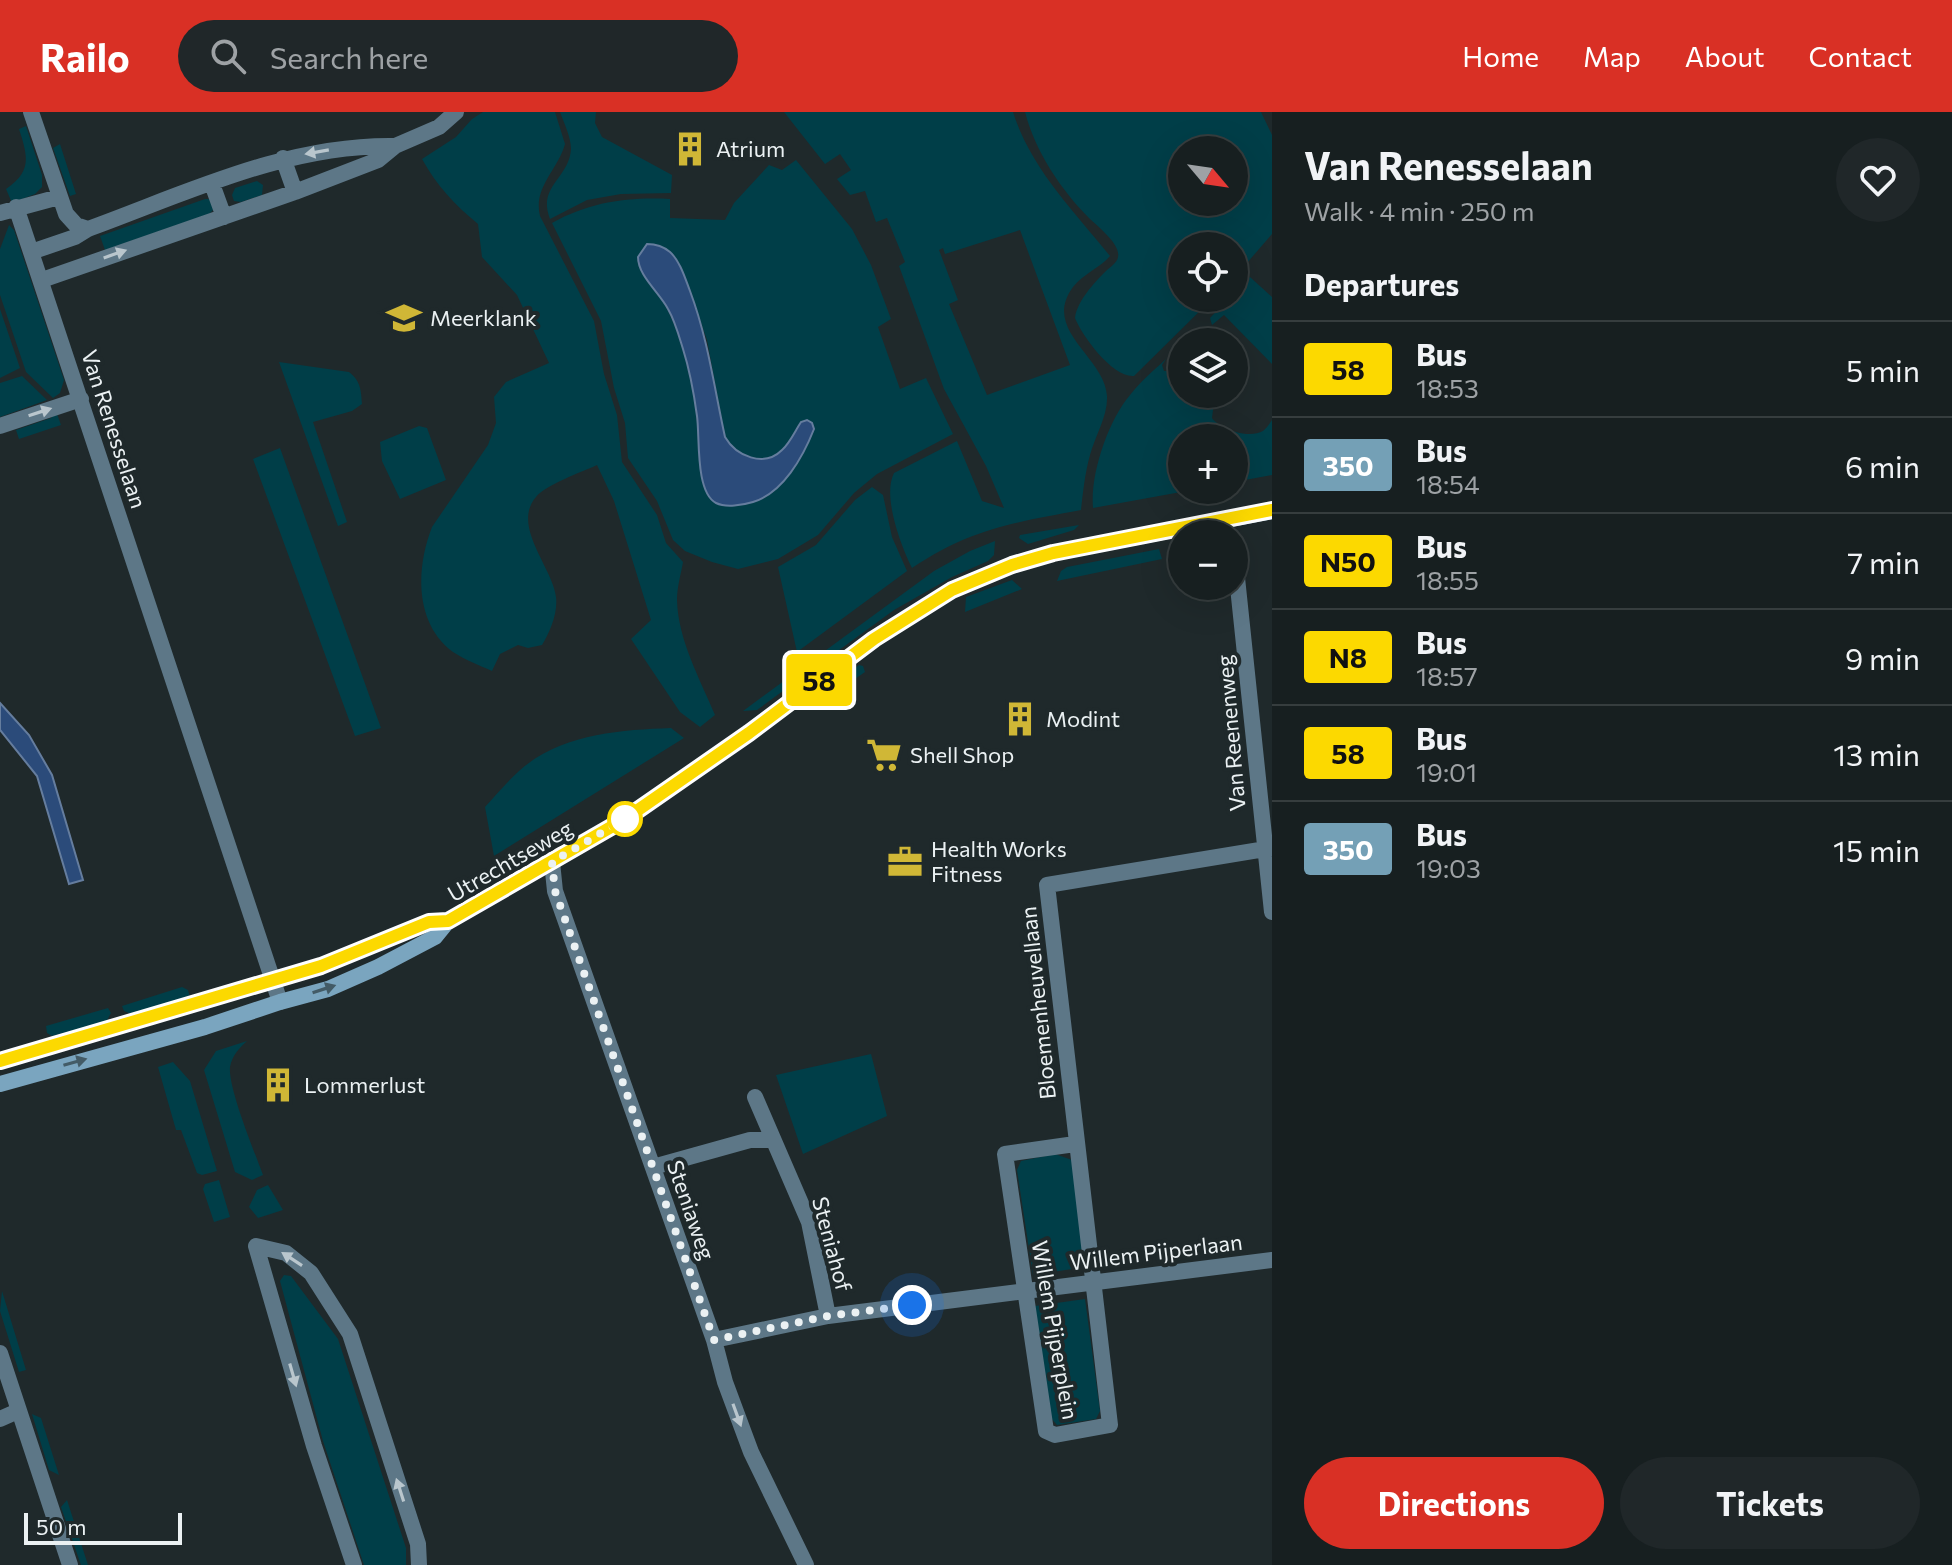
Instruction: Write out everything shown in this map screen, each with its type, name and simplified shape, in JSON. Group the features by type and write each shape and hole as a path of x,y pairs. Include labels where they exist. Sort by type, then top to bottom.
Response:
{"main road":[{"name":"Utrechtseweg","path":"1247,520 1272,511"},
{"name":"Utrechtseweg","path":"0,1084 328,989 378,967 435,937 448,921 625,819 749,733 874,639 952,590 1012,565 1053,553 1168,536"},
{"name":"Utrechtseweg","path":"0,1061 321,966 429,922 448,921"}],"street":[{"path":"31,112 59,197 70,220 88,229"},
{"path":"42,280 378,160 395,146 435,129 456,112"},
{"path":"31,252 283,158 320,150 395,146"},
{"path":"283,158 295,192"},
{"path":"212,184 224,217"},
{"path":"8,210 59,197"},
{"name":"Van Renesselaan","path":"8,210 42,280 280,1002"},
{"path":"0,426 81,399"},
{"name":"Van Reenenweg","path":"1240,600 1268,849 1272,912"},
{"name":"Bloemenheuvellaan","path":"1075,1144 1047,885 1268,849"},
{"name":"Steniaweg","path":"552,862 555,891 751,1452 806,1565"},
{"name":"Steniahof","path":"755,1097 809,1222 828,1316"},
{"path":"653,1167 750,1140 773,1140"},
{"name":"Willem Pijperplein","path":"1075,1144 1095,1282 1110,1425 1055,1435 1046,1431 1005,1154 1075,1144"},
{"path":"354,1565 314,1446 256,1246 286,1253 311,1273 350,1334 418,1544 419,1565"},
{"name":"Willem Pijperlaan","path":"714,1340 828,1316 1272,1260"},
{"path":"0,1353 70,1565"},
{"path":"0,1419 18,1411"}],"shaded area":[{"path":"483,112 555,112 565,144 543,187 540,216 594,321 604,374 617,415 622,462 657,515 666,543 683,562 677,600 681,630 715,715 700,727 680,712 631,639 651,620 614,501 597,465 547,488 536,497 530,508 528,521 531,534 556,597 553,622 542,645 528,648 518,645 500,654 492,671 453,652 440,640 425,611 421,577 432,527 488,445 496,423 494,397 506,382 549,363 517,295 482,257 478,224 447,194 422,159 456,137"},
{"path":"560,112 596,112 595,123 602,137 672,175 671,193 621,194 587,200 550,219 547,208 550,190 565,168 571,149"},
{"path":"784,112 1013,112 1042,171 1110,256 1077,282 1065,302 1069,330 1104,382 1107,396 1088,462 1081,510 974,535 912,568 898,534 892,507 890,494 894,473 957,441 982,501 1004,508 986,466 944,389 899,266 905,262 887,218 876,222 865,191 850,195 837,179 851,170 840,154 825,164","holes":["1020,230 1070,365 987,395 949,304 958,300 939,250 943,248 945,254"]},
{"path":"1025,112 1261,112 1272,135 1272,234 1248,262 1248,232 1168,232 1168,312 1199,312 1183,328 1168,328 1168,342 1134,376 1126,375 1108,363 1091,345 1075,318 1079,305 1096,281 1116,261 1118,252 1108,236 1059,182 1042,155"},
{"path":"26,126 42,175 42,187 35,194 12,203 6,189 20,176 26,163 19,129"},
{"path":"60,144 76,194 70,196 53,148"},
{"path":"796,160 852,229 871,265 891,319 878,327 900,389 926,378 953,434 877,474 854,493 818,535 778,559 738,569 685,551 673,540 657,501 628,458 625,423 614,388 601,321 552,223 595,206 624,200 654,199 670,199 670,218 725,220 734,203 769,165 782,170","holes":["675,258 707,340 725,437 730,443 742,454 765,459 784,449 803,421 807,420 814,429 787,477 772,493 759,500 745,504 700,459 696,416 684,352 658,292"]},
{"path":"257,181 263,185 262,195 241,202 234,201 232,195 235,188"},
{"path":"209,199 214,209 209,214 105,250 100,236"},
{"path":"9,225 14,230 64,380 60,393 53,398 26,372 0,295 0,249"},
{"path":"1250,277 1272,297 1272,364 1248,340 1248,328 1237,328 1224,315 1212,325 1210,318 1216,312 1248,312"},
{"path":"0,309 20,368 0,378"},
{"path":"1166,359 1162,365 1164,371 1168,371 1168,408 1213,408 1212,418 1219,424 1168,424 1168,494 1093,508 1094,480 1108,433 1122,406"},
{"path":"279,362 349,372 360,386 362,404 352,411 313,422 347,522 338,526"},
{"path":"22,376 47,400 0,417 0,383"},
{"path":"56,411 61,425 19,439 16,430 51,418"},
{"path":"1272,420 1272,475 1248,479 1248,434 1264,430"},
{"path":"419,426 427,428 446,480 400,499 382,461 380,442"},
{"path":"280,448 381,728 355,736 253,459"},
{"path":"872,487 883,495 892,537 907,571 797,652 778,567 816,545 855,500"},
{"path":"1079,525 1074,530 1028,544 1019,538 1020,535"},
{"path":"995,541 994,555 988,561 952,577 894,610 757,710 743,711 934,571"},
{"path":"1159,549 1162,559 1057,581 1061,571 1067,567"},
{"path":"1012,580 1022,589 965,612 966,597"},
{"path":"859,665 865,672 828,698 821,697 821,693"},
{"path":"671,728 684,738 494,856 485,807 535,759 553,749 591,736"},
{"path":"182,987 188,990 190,997 131,1014 124,1011 122,1006"},
{"path":"108,1008 111,1013 106,1022 52,1036 47,1033 46,1026"},
{"path":"247,1041 236,1052 230,1067 237,1105 263,1175 252,1180 235,1172 204,1070 216,1051"},
{"path":"871,1054 887,1116 803,1154 776,1075"},
{"path":"173,1062 190,1081 217,1171 202,1175 197,1173 181,1130 176,1130 158,1067"},
{"path":"1055,1154 1072,1160 1085,1267 1033,1275 1017,1170 1021,1161"},
{"path":"219,1180 230,1217 214,1222 203,1189 205,1184"},
{"path":"268,1185 283,1210 258,1218 249,1207 257,1190"},
{"path":"284,1275 291,1276 338,1339 406,1548 406,1565 364,1565 323,1441 280,1281"},
{"path":"2,1291 26,1370 19,1372 0,1311"},
{"path":"1085,1299 1100,1411 1096,1419 1057,1425 1051,1418 1035,1306"},
{"path":"32,1414 41,1418 59,1475 49,1470"},
{"path":"67,1500 88,1565 81,1565 61,1507"}],"water":[{"path":"647,244 670,252 684,275 702,327 725,437 730,444 743,454 767,458 785,447 801,422 807,420 812,423 814,429 791,473 774,491 753,502 734,506 716,503 705,488 692,382 677,329 639,264 638,257"},
{"path":"0,703 29,735 52,775 83,880 69,884 37,776 0,730"}],"bus line":[{"name":"58","path":"0,1061 321,966 429,922 448,921 625,819 749,733 874,639 952,590 1012,565 1053,553 1272,510"}],"place":[{"name":"Atrium","path":"690,149"},
{"name":"Meerklank","path":"404,318"},
{"name":"Modint","path":"1020,719"},
{"name":"Shell Shop","path":"884,755"},
{"name":"Health Works Fitness","path":"905,862"},
{"name":"Lommerlust","path":"278,1085"}],"route":[{"path":"625,819 552,862 555,891 714,1340 828,1316 912,1305"}]}
